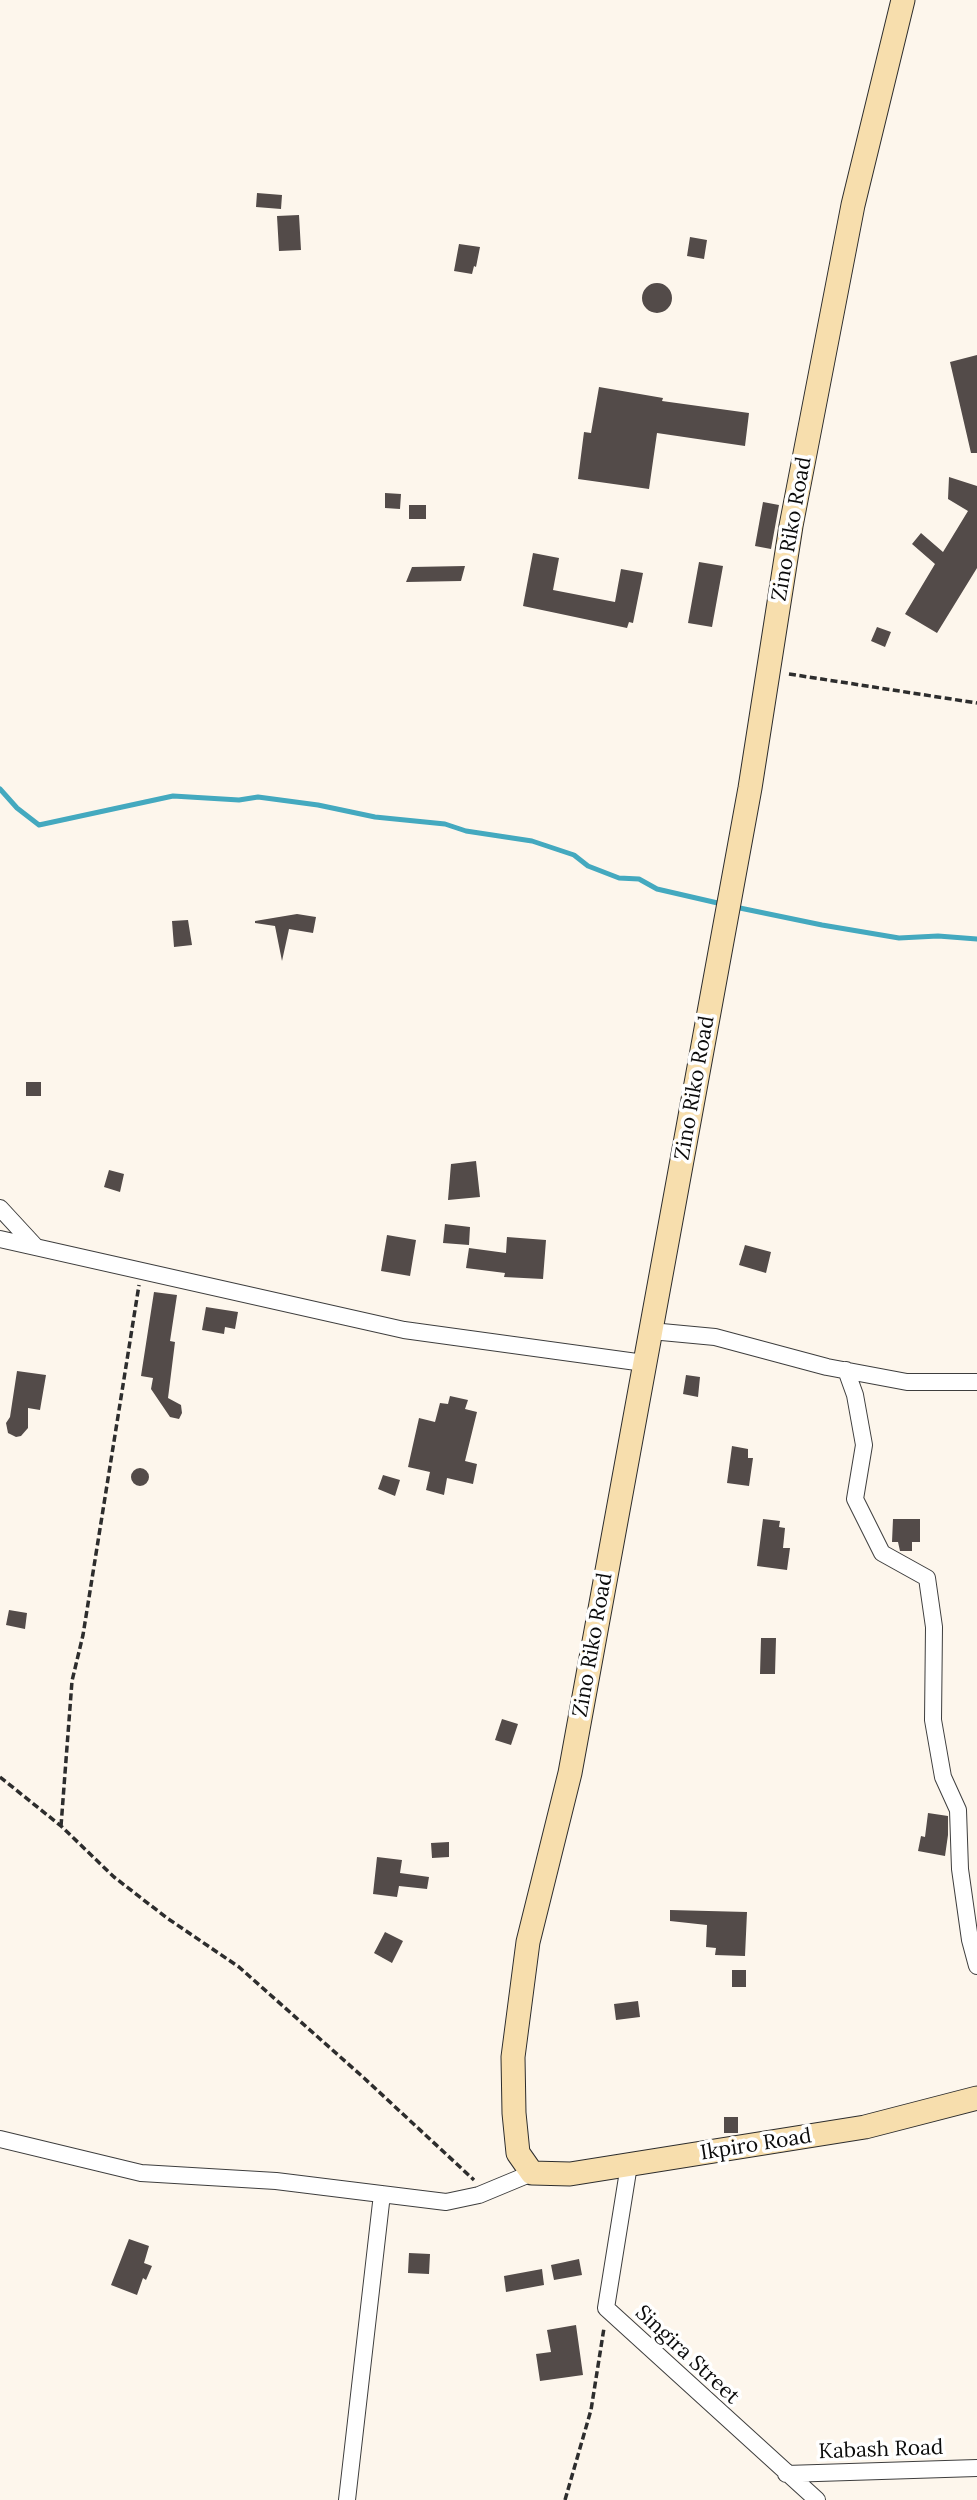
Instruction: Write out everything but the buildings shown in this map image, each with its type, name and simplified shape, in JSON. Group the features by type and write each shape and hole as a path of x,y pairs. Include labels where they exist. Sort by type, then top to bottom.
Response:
{"street":[{"name":"Zino Riko Road","path":"532,2173 518,2153 513,2057 528,1942 570,1773 750,788 791,526 853,205 903,0"},
{"path":"0,1208 36,1248"},
{"path":"0,1239 404,1330 644,1363"},
{"path":"651,1331 715,1337 775,1354 907,1381 977,1382"},
{"path":"846,1370 855,1395 864,1445 855,1499 882,1553 928,1578 934,1627 933,1720 943,1777 958,1811 960,1870 970,1940 977,1966"},
{"name":"Ikpiro Road","path":"532,2173 570,2174 866,2127 977,2098"},
{"path":"0,2139 141,2173 276,2181 446,2202 479,2195 532,2173"},
{"name":"Singira Street","path":"629,2165 606,2308 817,2500"},
{"path":"347,2500 382,2194"},
{"name":"Kabash Road","path":"786,2474 977,2468"}],"path":[{"path":"768,671 977,703"},
{"path":"61,1826 72,1681 83,1635 141,1270"},
{"path":"0,1777 61,1826 114,1877 167,1918 239,1967 316,2034 473,2178 479,2195"},
{"path":"565,2500 591,2410 606,2308"}],"waterway":[{"path":"0,789 17,808 39,825 173,796 239,800 258,797 318,805 375,817 445,824 466,831 532,841 574,855 588,866 619,878 639,879 657,889 722,904"},
{"path":"735,907 899,938 938,936 977,939"}]}
